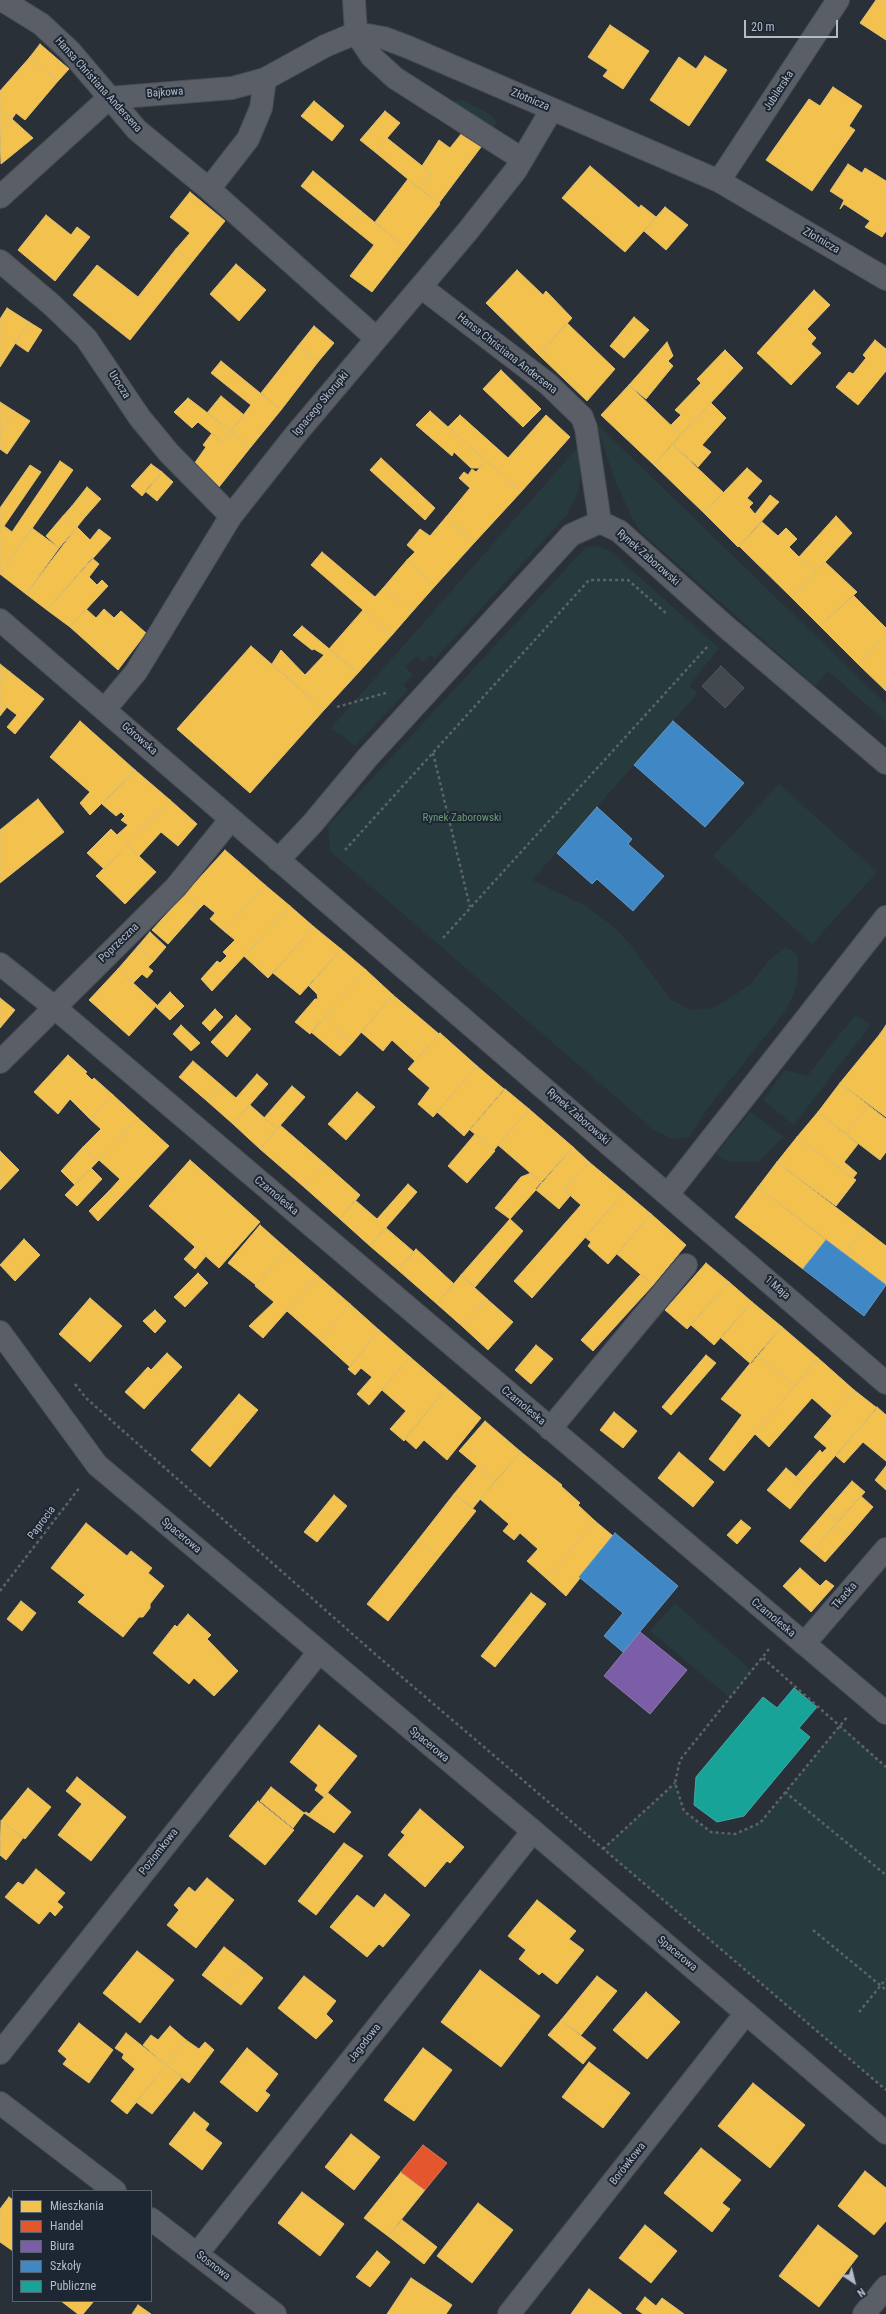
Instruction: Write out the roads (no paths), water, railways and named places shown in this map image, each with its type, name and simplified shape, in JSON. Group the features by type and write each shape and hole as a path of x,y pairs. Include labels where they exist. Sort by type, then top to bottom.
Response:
{"street":[{"name":"Hansa Christiana Andersena","path":"2,0 41,24 70,51 137,130 209,188 376,338"},
{"path":"354,0 356,33 372,57 395,78 522,159"},
{"name":"Jubilerska","path":"719,181 838,0"},
{"name":"Bajkowa","path":"109,98 232,88 265,79 324,46 356,33"},
{"name":"Złotnicza","path":"356,33 384,38 719,181 886,279"},
{"path":"209,188 248,139 261,108 265,79"},
{"path":"0,197 109,98"},
{"name":"Ignacego Skorupki","path":"105,709 136,672 231,516 376,338 421,287 522,159 552,109"},
{"name":"Urocza","path":"0,261 52,305 86,338 140,418 169,453 231,516"},
{"name":"Hansa Christiana Andersena","path":"421,287 548,384 582,417 586,428 600,522"},
{"path":"278,860 312,824 368,758 571,535 600,522"},
{"name":"Rynek Zaborowski","path":"600,522 619,531 725,626 886,763"},
{"name":"Górowska","path":"0,620 105,709 278,860"},
{"name":"Poprzeczna","path":"0,1062 176,887 231,819"},
{"name":"Rynek Zaborowski","path":"278,860 668,1194"},
{"path":"668,1194 886,917"},
{"name":"Czarnoleska","path":"0,964 54,1007 886,1713"},
{"name":"1 Maja","path":"668,1194 886,1383"},
{"name":"Czarnoleska","path":"550,1429 686,1265"},
{"name":"Spacerowa","path":"1,1335 96,1465 533,1831 886,2133"},
{"name":"Tkacka","path":"804,1644 886,1549"},
{"name":"Poziomkowa","path":"0,2053 318,1652"},
{"name":"Jagodowa","path":"197,2254 533,1831"},
{"name":"Borówkowa","path":"509,2314 746,2013"},
{"path":"0,2103 114,2190"},
{"name":"Sosnowa","path":"152,2220 275,2314"},
{"path":"864,2314 886,2287"}]}
